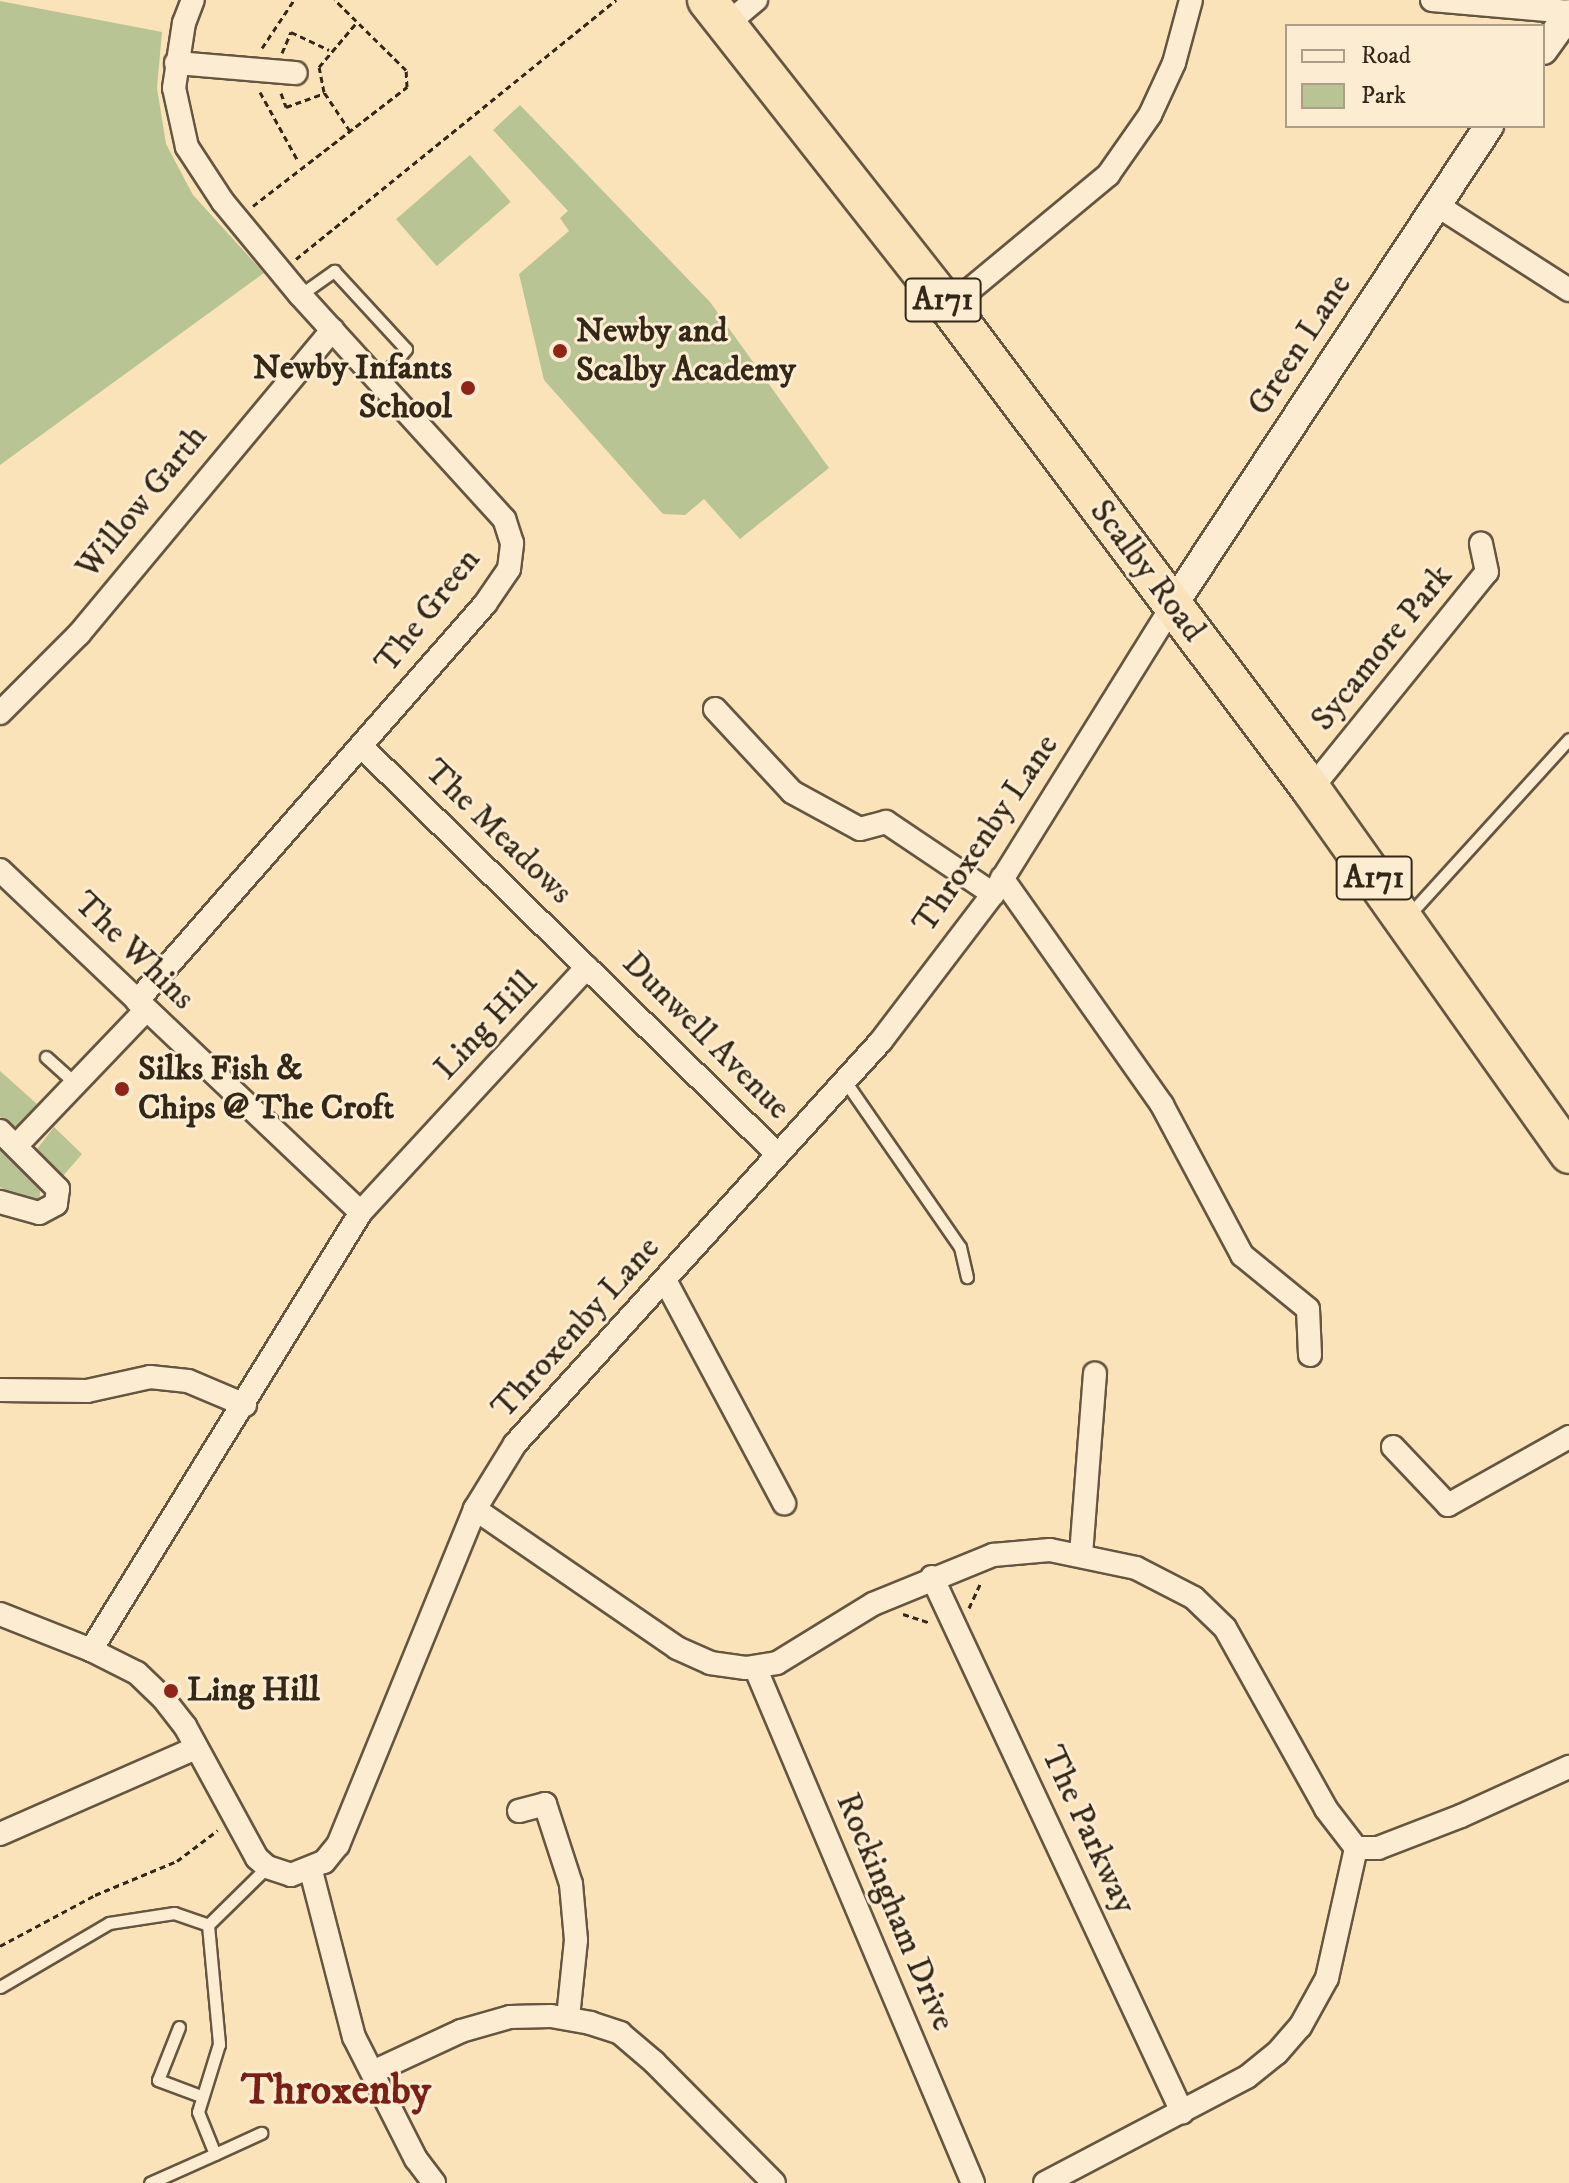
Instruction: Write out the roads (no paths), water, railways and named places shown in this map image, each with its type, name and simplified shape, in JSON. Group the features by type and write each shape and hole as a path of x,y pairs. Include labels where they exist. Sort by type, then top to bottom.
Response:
{"highway":[{"name":"Scalby Road","path":"717,12 949,307 1311,789 1569,1154"}],"street":[{"name":"The Green","path":"9,1138 76,1084 485,604 509,569 512,543 504,519 300,295 284,269 238,218 187,147 176,118 176,63 193,0"},
{"path":"717,12 756,0"},
{"path":"949,307 1108,175 1150,115 1174,63 1191,0"},
{"path":"1432,0 1569,13 1545,47"},
{"path":"176,63 296,73"},
{"name":"Green Lane","path":"1173,605 1488,128"},
{"path":"1435,204 1569,290"},
{"name":"Willow Garth","path":"0,713 79,634 332,330"},
{"name":"Sycamore Park","path":"1311,789 1492,579 1481,544"},
{"name":"Throxenby Lane","path":"311,1871 338,1845 475,1509 515,1444 666,1282 845,1081 998,886 1173,605"},
{"path":"715,709 792,792 860,829 886,822 998,886 1162,1105 1242,1255 1308,1309 1310,1355"},
{"name":"The Meadows","path":"361,746 587,967"},
{"name":"The Whins","path":"0,870 361,1212"},
{"name":"Dunwell Avenue","path":"587,967 777,1154"},
{"name":"Ling Hill","path":"91,1650 245,1405 361,1212 587,967"},
{"path":"0,1202 39,1213 56,1204 58,1189 9,1138"},
{"path":"666,1282 784,1503"},
{"path":"1081,1555 1095,1374"},
{"path":"0,1390 87,1391 150,1377 188,1381 245,1405"},
{"path":"1393,1447 1448,1505 1569,1437"},
{"path":"475,1509 695,1658 755,1667 794,1654 873,1604 932,1577 993,1555 1023,1550 1113,1561 1162,1580 1194,1598 1219,1621 1326,1809 1356,1848"},
{"name":"The Parkway","path":"932,1577 1182,2112"},
{"path":"0,1614 91,1650 137,1673 163,1698 267,1867 277,1874 311,1871 354,2037 375,2071 416,2159 434,2183"},
{"name":"Rockingham Drive","path":"755,1667 973,2183"},
{"path":"0,1834 196,1748"},
{"path":"1356,1848 1378,1848 1461,1816 1569,1767"},
{"path":"519,1811 545,1804 576,1912 568,2018"},
{"path":"1045,2183 1247,2077 1300,2027 1327,1978 1356,1848"},
{"path":"375,2071 490,2023 529,2015 568,2018 620,2033 774,2183"}],"lane":[{"path":"300,295 334,271 406,349 380,380"},
{"path":"1405,921 1569,739"},
{"path":"46,1057 76,1084"},
{"path":"845,1081 960,1247 967,1277"},
{"path":"208,1925 267,1867"},
{"path":"0,1987 109,1923 174,1913 208,1925"},
{"path":"208,1925 219,2044 201,2096 200,2119 215,2154"},
{"path":"179,2027 158,2080 201,2096"},
{"path":"150,2183 261,2133"}],"place":[{"name":"Newby and Scalby Academy","path":"560,351"},
{"name":"Newby Infants School","path":"468,388"},
{"name":"Silks Fish & Chips @ The Croft","path":"122,1089"},
{"name":"Ling Hill","path":"171,1691"}],"district":[{"name":"Throxenby","path":"336,2091"}]}
